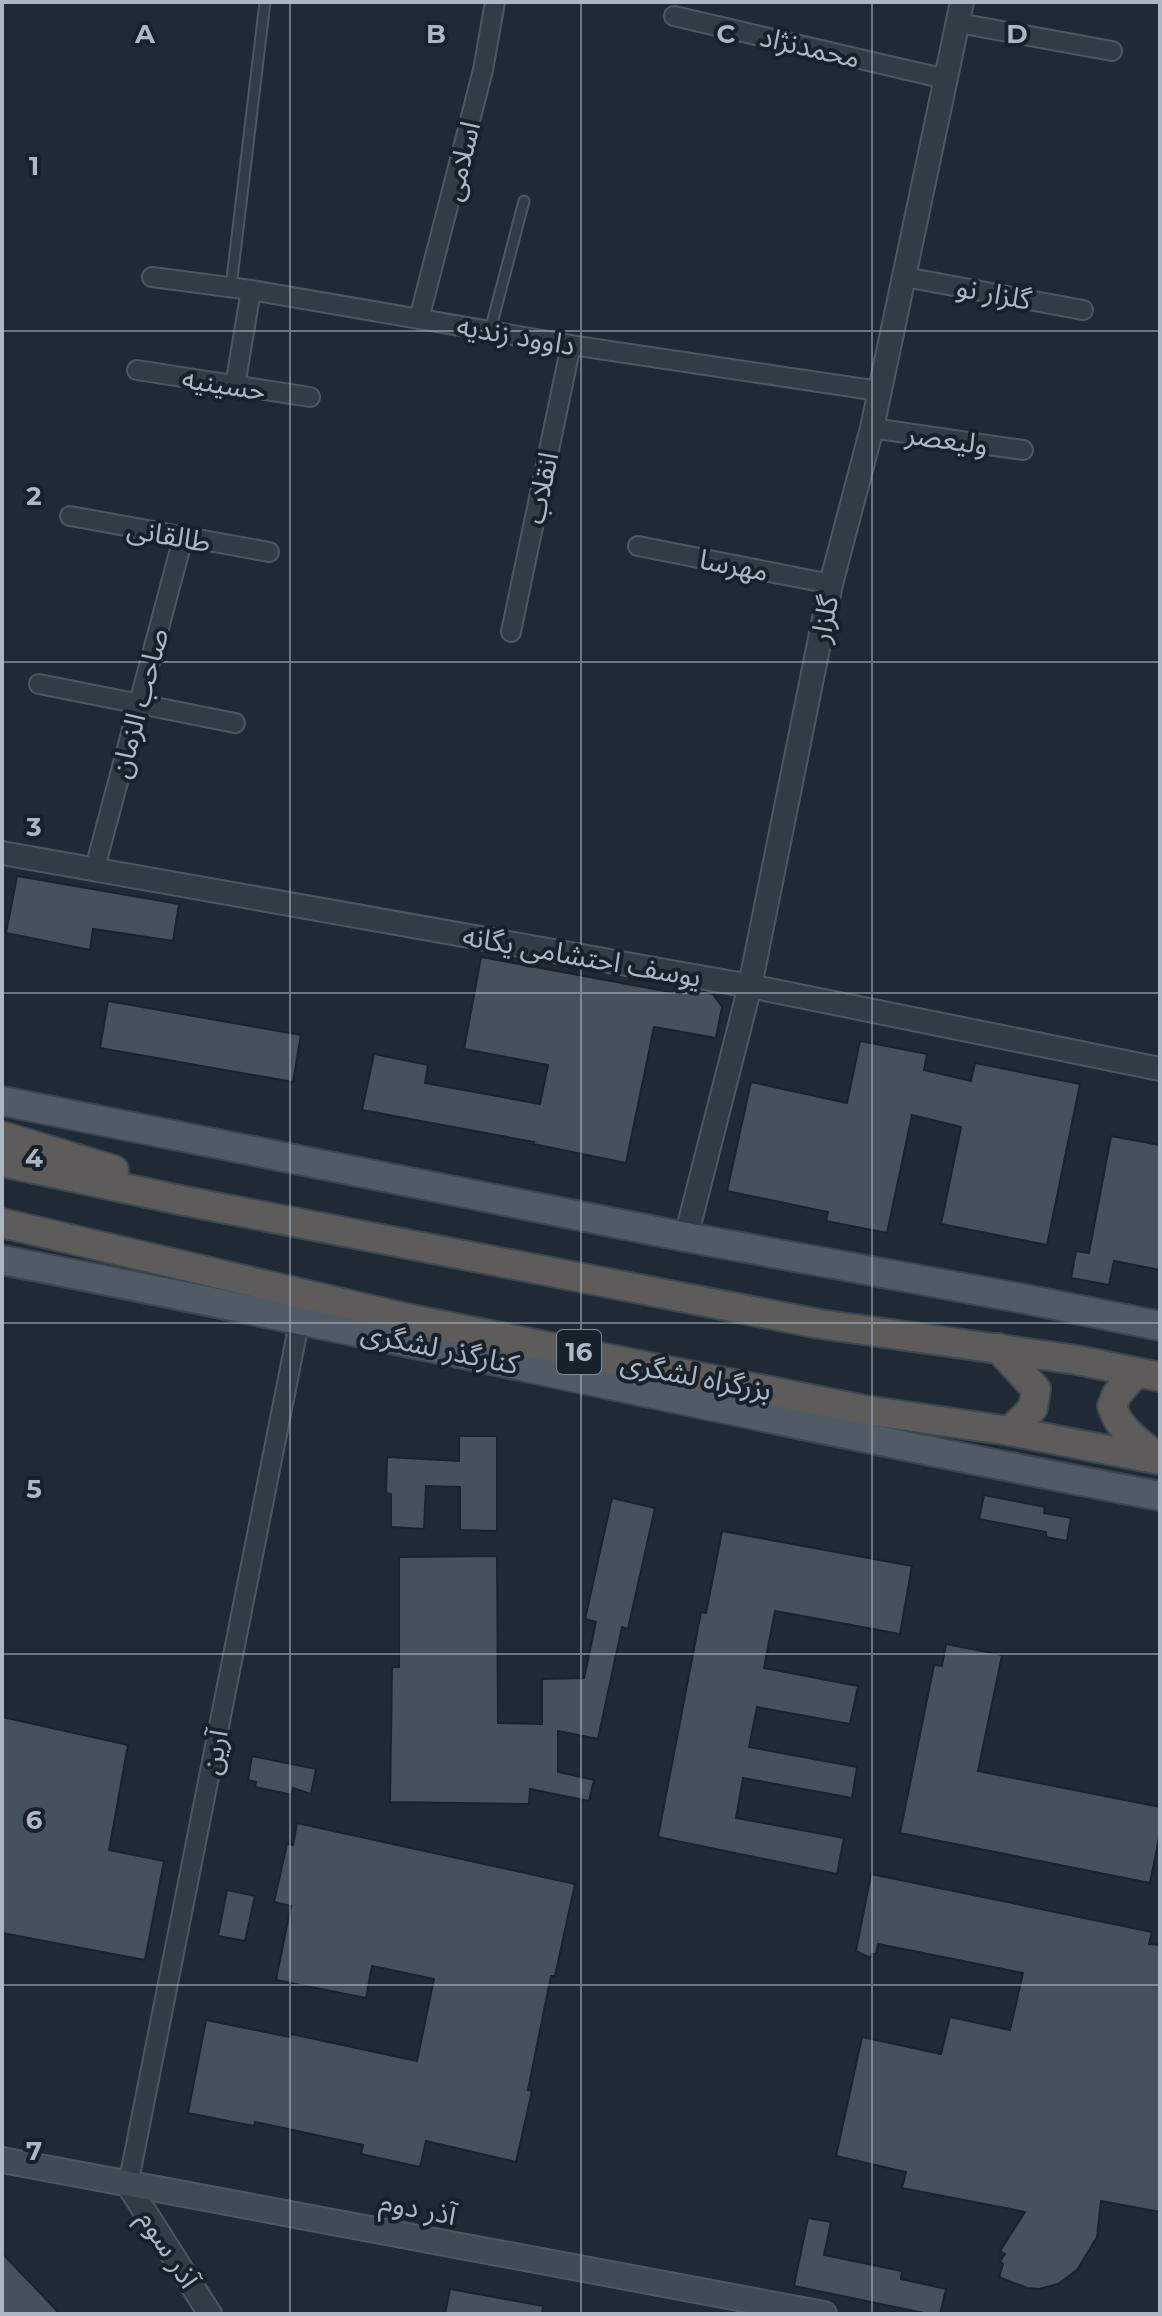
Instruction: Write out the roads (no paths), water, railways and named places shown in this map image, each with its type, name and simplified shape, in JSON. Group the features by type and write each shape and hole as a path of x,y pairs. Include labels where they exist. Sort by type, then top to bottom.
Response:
{"highway":[{"path":"2,1136 109,1168 180,1200"},
{"path":"2,1162 180,1200 820,1324 998,1348 1148,1375"},
{"name":"بزرگراه لشگری","path":"2,1223 421,1322 865,1410 1010,1431 1160,1460"},
{"path":"998,1348 1036,1389 1033,1408 1010,1431"},
{"path":"1148,1375 1117,1394 1112,1406 1124,1430 1160,1460"}],"main road":[{"path":"2,1101 686,1237 1160,1326"},
{"name":"کنارگذر لشگری","path":"2,1260 300,1318 1160,1496"},
{"name":"آذر دوم","path":"2,2160 824,2314"}],"street":[{"name":"اسلامی","path":"419,319 483,70 495,2"},
{"path":"960,12 1112,51"},
{"name":"گلزار","path":"686,1237 750,986 831,584 872,428 960,12"},
{"name":"محمدنژاد","path":"674,16 946,79"},
{"name":"داوود زندیه","path":"152,277 251,290 571,345 879,391"},
{"name":"گلزار نو","path":"905,277 1083,310"},
{"path":"235,386 251,290"},
{"name":"انقلاب","path":"511,632 571,345"},
{"name":"حسینیه","path":"137,370 310,397"},
{"name":"ولیعصر","path":"872,428 1023,450"},
{"name":"طالقانی","path":"70,516 269,552"},
{"name":"صاحب الزمان","path":"95,868 183,538"},
{"name":"مهرسا","path":"638,546 831,584"},
{"path":"39,684 235,723"},
{"name":"یوسف احتشامی یگانه","path":"2,853 750,986 1160,1069"},
{"name":"آرین","path":"128,2185 300,1318"},
{"name":"آذر سوم","path":"128,2185 210,2314"}],"lane":[{"path":"231,287 265,2"},
{"path":"490,331 524,201"}]}
